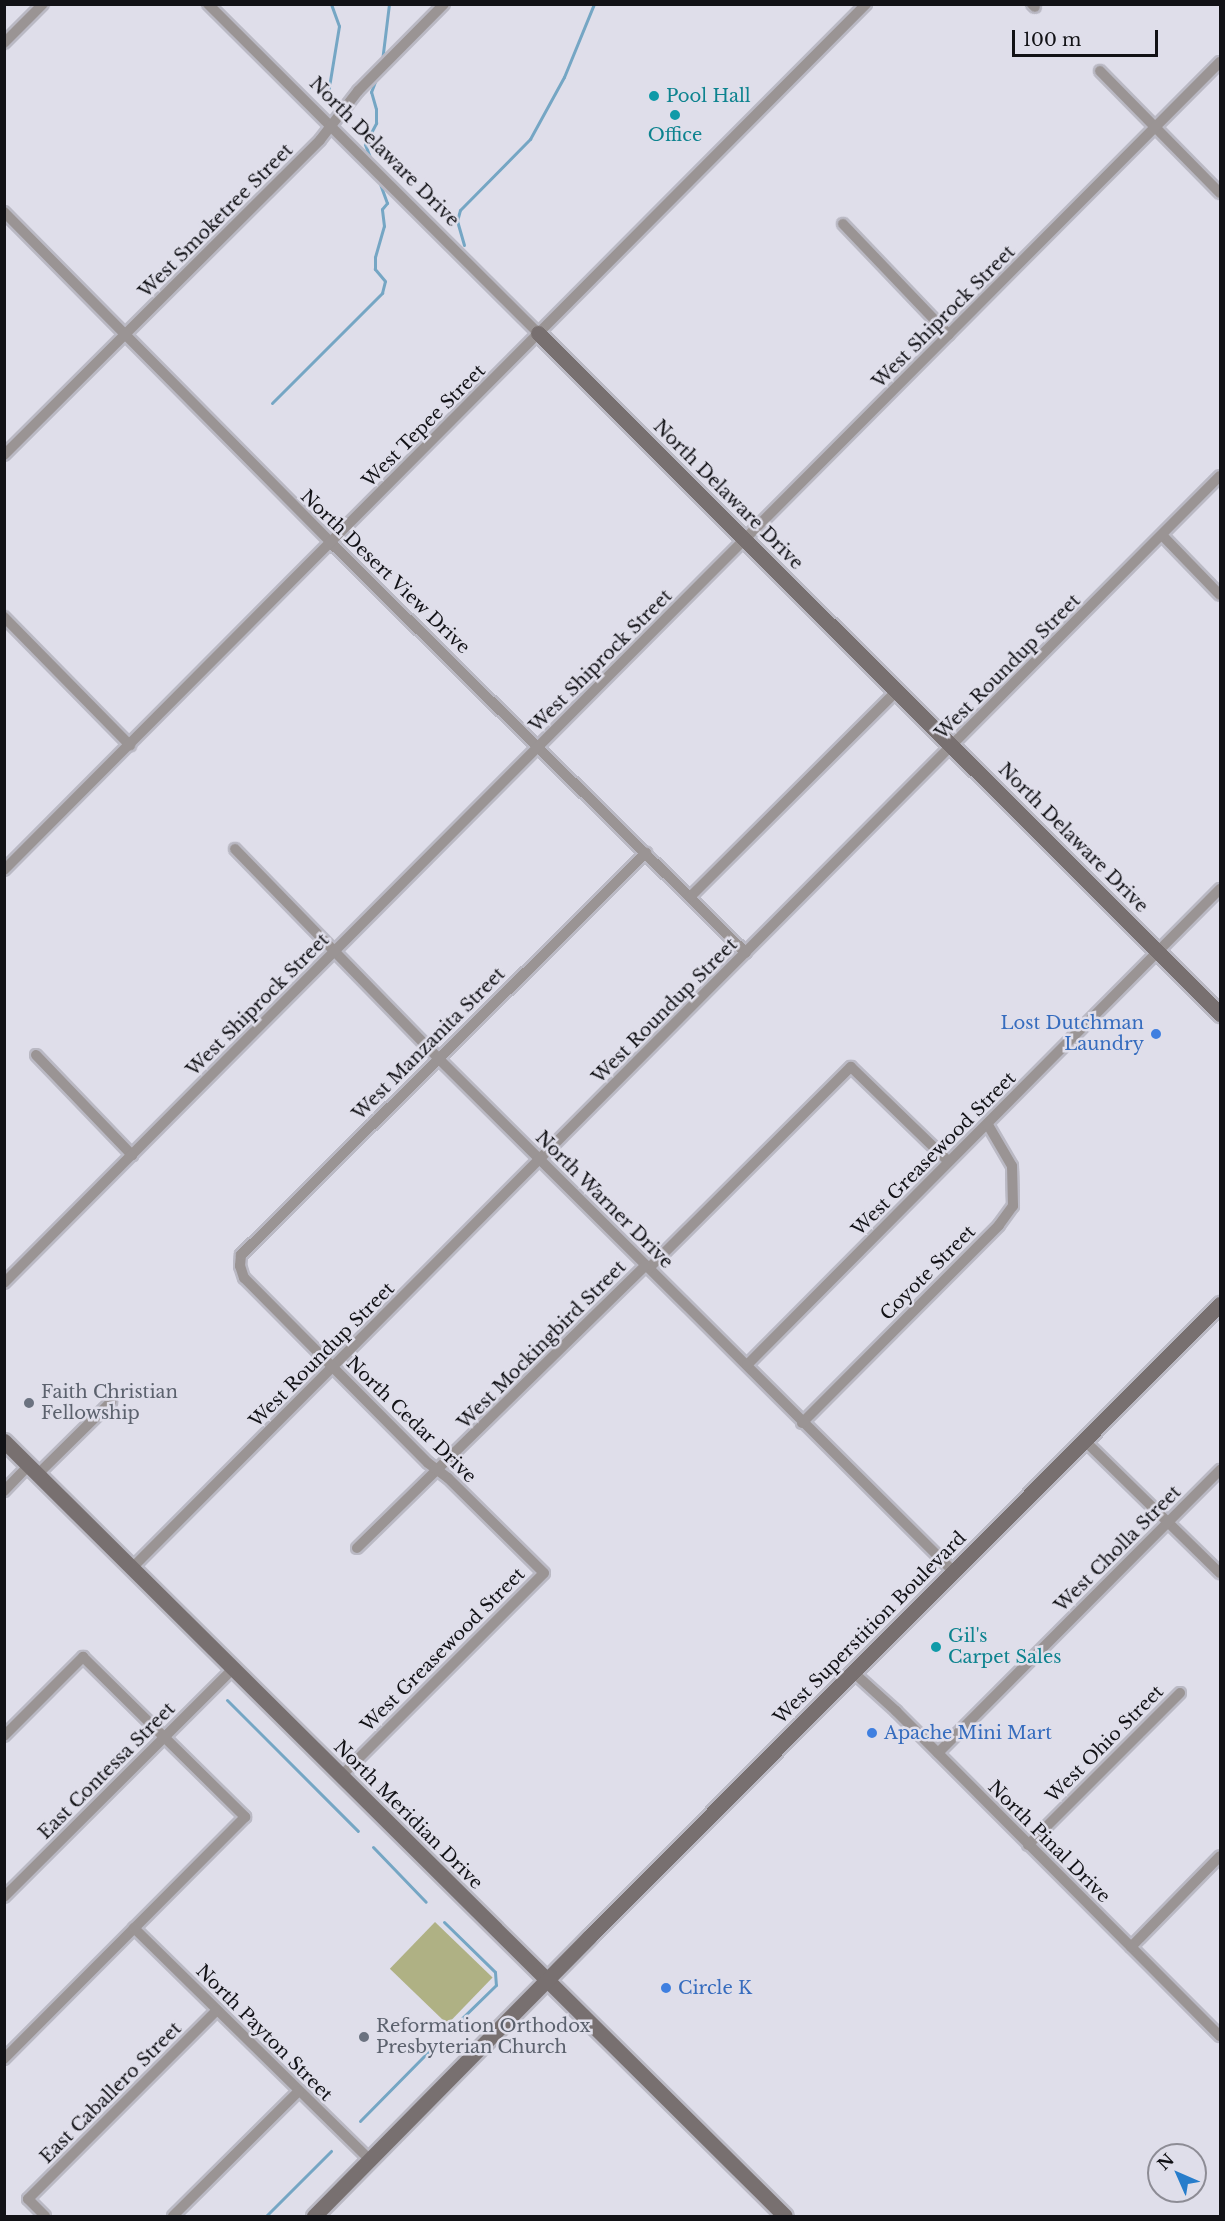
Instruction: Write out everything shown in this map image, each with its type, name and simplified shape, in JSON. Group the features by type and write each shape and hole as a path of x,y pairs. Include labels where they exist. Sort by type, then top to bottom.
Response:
{"street":[{"path":"4,43 43,4"},
{"name":"North Delaware Drive","path":"208,4 1221,1014"},
{"name":"West Smoketree Street","path":"4,455 320,140 358,91 444,4"},
{"name":"West Tepee Street","path":"4,870 866,4"},
{"name":"West Shiprock Street","path":"4,1283 1221,62"},
{"path":"1100,71 1221,193"},
{"name":"North Desert View Drive","path":"4,212 331,543 746,953"},
{"path":"843,224 950,335"},
{"name":"West Roundup Street","path":"132,1568 1221,476"},
{"path":"1162,535 1221,596"},
{"path":"4,617 130,745"},
{"path":"690,897 897,691"},
{"name":"North Warner Drive","path":"235,849 438,1058 954,1572"},
{"name":"West Manzanita Street","path":"240,1260 250,1244 646,853"},
{"name":"West Greasewood Street","path":"747,1365 1221,889"},
{"path":"36,1055 132,1155"},
{"name":"West Mockingbird Street","path":"357,1548 851,1067 949,1162"},
{"name":"Coyote Street","path":"802,1423 999,1226 1013,1206 1012,1166 988,1125"},
{"name":"North Cedar Drive","path":"240,1260 244,1278 544,1573"},
{"name":"West Superstition Boulevard","path":"315,2217 547,1980 1221,1304"},
{"path":"4,1491 33,1470 111,1402"},
{"name":"North Meridian Drive","path":"4,1441 784,2217"},
{"path":"1085,1441 1221,1574"},
{"name":"West Cholla Street","path":"938,1753 1221,1470"},
{"name":"West Greasewood Street","path":"340,1777 544,1573"},
{"path":"4,1736 83,1658 244,1817 4,2059"},
{"name":"East Contessa Street","path":"4,1897 233,1669"},
{"name":"North Pinal Drive","path":"853,1672 938,1753 1221,2036"},
{"name":"West Ohio Street","path":"1028,1845 1180,1693"},
{"path":"1131,1947 1221,1856"},
{"name":"North Payton Street","path":"134,1928 370,2160"},
{"name":"East Caballero Street","path":"45,2217 28,2199 217,2010"},
{"path":"173,2217 299,2091"}],"green space":[{"path":"435,1922 493,1978 447,2024 390,1969"}],"waterway":[{"path":"328,93 339,26 331,4"},
{"path":"382,61 389,4"},
{"path":"464,245 457,221 460,210 530,139 564,77 594,4"},
{"path":"371,160 365,144 376,123 376,109 371,92 376,79"},
{"path":"272,403 382,293 385,281 375,269 375,257 384,226 382,209 387,203 379,181"},
{"path":"227,1700 358,1831"},
{"path":"373,1847 426,1902"},
{"path":"444,1922 495,1972 496,1985 453,2027"},
{"path":"360,2121 435,2045"},
{"path":"266,2216 331,2151"}],"place":[{"name":"Pool Hall","path":"654,96"},
{"name":"Office","path":"675,115"},
{"name":"Lost Dutchman Laundry","path":"1156,1034"},
{"name":"Faith Christian Fellowship","path":"29,1403"},
{"name":"Gil's Carpet Sales","path":"936,1647"},
{"name":"Apache Mini Mart","path":"872,1733"},
{"name":"Circle K","path":"666,1988"},
{"name":"Reformation Orthodox Presbyterian Church","path":"364,2037"}]}
